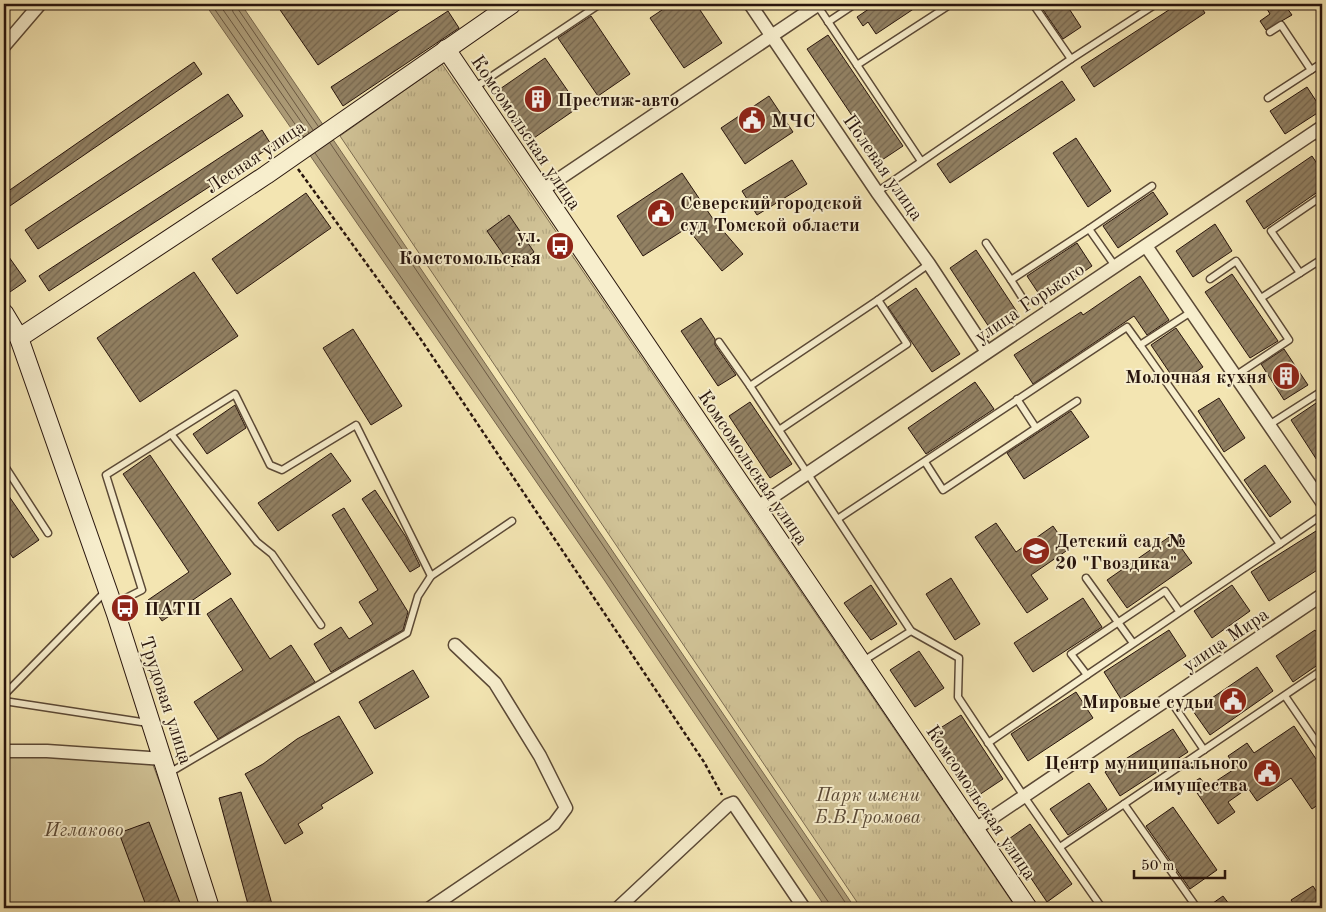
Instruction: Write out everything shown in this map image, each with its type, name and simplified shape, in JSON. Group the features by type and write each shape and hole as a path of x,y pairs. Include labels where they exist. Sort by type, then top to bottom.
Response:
{"main road":[{"name":"Лесная улица","path":"19,338 290,158 507,5"},
{"name":"Комсомольская улица","path":"446,49 1028,908"},
{"name":"Трудовая улица","path":"4,314 19,338 110,597 167,766 208,907"}],"street":[{"path":"4,46 40,4"},
{"name":"Полевая улица","path":"750,4 877,192 929,264 987,352"},
{"path":"541,191 818,4"},
{"name":"улица Горького","path":"756,508 1146,246 1320,134"},
{"path":"1146,246 1322,502"},
{"name":"улица Мира","path":"974,830 1023,795 1170,700 1322,595"},
{"path":"430,908 554,824 566,808 540,756 495,683 455,645"},
{"path":"4,751 48,751 167,766"},
{"path":"618,908 728,805 733,803 804,908"}],"lane":[{"path":"473,89 600,4"},
{"path":"818,4 828,22 921,161"},
{"path":"828,22 855,4"},
{"path":"857,65 951,4"},
{"path":"1033,4 1071,60"},
{"path":"877,192 1156,4"},
{"path":"1270,32 1282,25 1311,70"},
{"path":"1268,98 1322,63"},
{"path":"1011,280 1152,186"},
{"path":"1300,273 1271,231 1322,196"},
{"path":"1089,229 1115,267"},
{"path":"986,243 1025,302"},
{"path":"1261,298 1322,259"},
{"path":"1210,279 1236,261 1289,340 1235,376"},
{"path":"750,386 929,264"},
{"path":"779,430 907,344 878,300"},
{"path":"1140,345 1190,312"},
{"path":"839,518 1127,327 1280,544"},
{"path":"719,342 839,518 911,631 959,658 958,697 1023,795 1102,908"},
{"path":"1269,425 1322,390"},
{"path":"4,695 110,597 142,590 106,474 235,394 270,465 282,470 356,425 431,576"},
{"path":"1017,399 1036,428"},
{"path":"925,462 942,490 1077,401"},
{"path":"171,434 257,542 272,554 321,625"},
{"path":"4,465 48,533"},
{"path":"988,743 1179,611 1322,516"},
{"path":"167,766 407,633 418,596 431,576 512,521"},
{"path":"1086,578 1133,643"},
{"path":"1087,675 1071,654 1165,590 1179,611"},
{"path":"862,662 911,631"},
{"path":"1060,847 1322,670"},
{"path":"1285,696 1322,750"},
{"path":"1170,700 1204,750"},
{"path":"4,701 153,723"},
{"path":"1124,804 1195,908"}],"path":[{"path":"290,158 418,335 526,494 704,762 728,805"}],"green space":[{"name":"Парк имени Б.В.Громова","path":"442,64 1016,908 861,908 340,136"},
{"name":"Иглаково","path":"4,746 149,754 206,908 4,908"}],"water":[{"path":"205,4 241,4 855,908 826,908 605,581"}],"building":[{"path":"276,4 408,4 318,65"},
{"path":"671,4 696,4 722,43 684,68 650,18"},
{"path":"876,4 921,4 876,34 868,22 863,26 857,17"},
{"path":"1039,4 1066,4 1081,27 1063,39"},
{"path":"1178,4 1199,4 1205,13 1094,87 1081,67"},
{"path":"1264,4 1284,4 1292,15 1266,30 1260,21 1270,14"},
{"path":"448,11 459,28 343,106 331,87"},
{"path":"591,16 630,74 598,96 558,38"},
{"path":"828,35 903,146 882,160 807,49"},
{"name":"Престиж-авто","path":"545,58 579,107 531,140 497,91"},
{"path":"194,62 202,74 4,210 4,194"},
{"path":"1062,81 1075,100 950,183 937,164"},
{"path":"1307,87 1322,110 1285,134 1270,111"},
{"path":"228,94 243,116 38,249 25,230"},
{"path":"769,96 793,132 745,164 721,128"},
{"path":"262,130 272,146 49,291 39,276"},
{"path":"1076,138 1111,191 1088,207 1053,153"},
{"path":"1312,156 1322,171 1322,189 1264,229 1246,201"},
{"path":"792,160 807,184 757,215 742,191"},
{"path":"682,173 713,219 743,254 722,271 687,228 643,256 617,216"},
{"path":"1153,192 1168,214 1118,248 1103,226"},
{"path":"306,193 331,228 237,294 212,259"},
{"path":"509,215 534,252 512,267 487,231"},
{"path":"1215,224 1232,251 1193,277 1176,251"},
{"path":"1077,243 1092,266 1043,300 1027,276"},
{"path":"4,250 26,281 7,294 4,289"},
{"path":"976,250 1019,315 993,333 950,268"},
{"path":"194,272 238,336 140,402 97,338"},
{"path":"1232,274 1278,341 1250,358 1205,292"},
{"path":"1140,276 1169,320 1147,335 1134,316 1033,384 1014,355 1081,312 1083,315"},
{"path":"916,288 960,354 932,372 888,307"},
{"path":"701,318 715,339 715,345 736,375 718,386 681,331"},
{"path":"1176,328 1203,367 1178,385 1151,345"},
{"path":"353,329 402,406 371,425 323,348"},
{"name":"Молочная кухня","path":"1284,349 1308,385 1284,400 1261,364"},
{"path":"975,382 994,409 926,454 908,428"},
{"path":"1219,398 1245,438 1224,452 1198,411"},
{"path":"1322,399 1322,468 1291,420"},
{"path":"750,402 792,464 770,478 729,416"},
{"path":"235,405 246,428 207,454 193,434"},
{"path":"1071,411 1089,437 1024,479 1007,453"},
{"path":"331,453 351,481 278,531 258,503"},
{"path":"150,455 231,574 162,621 148,600 189,572 123,474"},
{"path":"1265,465 1291,502 1270,517 1244,480"},
{"path":"4,489 39,540 13,558 4,544"},
{"path":"375,490 406,537 420,566 410,572 362,499"},
{"path":"344,508 408,612 403,630 331,672 314,644 341,627 349,639 373,624 359,602 378,590 332,515"},
{"path":"996,523 1016,552 1053,526 1069,549 1031,575 1048,599 1027,613 975,537"},
{"path":"1316,531 1322,541 1322,567 1269,601 1251,572"},
{"path":"1172,535 1192,563 1127,608 1107,580"},
{"path":"951,578 980,624 955,640 926,594"},
{"path":"871,585 897,624 871,640 844,603"},
{"path":"1232,585 1250,611 1212,638 1194,611"},
{"path":"231,598 270,659 291,645 315,682 218,739 194,702 243,670 207,614"},
{"path":"1083,598 1102,627 1033,672 1014,643"},
{"path":"1169,630 1186,656 1121,699 1104,672"},
{"path":"1315,630 1322,640 1322,662 1293,682 1276,656"},
{"path":"919,651 944,688 915,707 890,670"},
{"name":"Мировые судьи","path":"1257,667 1273,691 1210,735 1193,711"},
{"path":"413,670 429,697 375,729 359,702"},
{"path":"1076,692 1093,718 1028,761 1011,734"},
{"path":"961,715 1003,779 976,797 934,732"},
{"path":"339,716 373,773 321,805 323,808 298,824 303,833 285,844 245,774 263,764 297,739"},
{"path":"1294,726 1322,768 1322,802 1312,809 1291,778 1257,801 1248,788 1228,802 1235,812 1218,824 1191,784 1200,778 1207,787 1236,768 1228,756 1247,743 1254,753"},
{"path":"1173,729 1188,752 1120,796 1105,772"},
{"path":"1089,783 1107,809 1068,835 1050,809"},
{"path":"241,792 273,908 249,908 219,798"},
{"path":"1173,807 1217,870 1190,889 1146,826"},
{"path":"149,822 182,908 147,908 119,833"},
{"path":"1030,824 1072,884 1047,902 1006,841"},
{"path":"1313,886 1322,900 1322,908 1296,908 1291,900"},
{"path":"1223,896 1232,908 1206,908"}],"place":[{"name":"Престиж-авто","path":"538,99"},
{"name":"МЧС","path":"752,120"},
{"name":"Северский городской суд Томской области","path":"661,213"},
{"name":"ул. Комстомольская","path":"560,246"},
{"name":"Молочная кухня","path":"1286,376"},
{"name":"Детский сад № 20 \"Гвоздика\"","path":"1036,551"},
{"name":"ПАТП","path":"125,608"},
{"name":"Мировые судьи","path":"1233,701"},
{"name":"Центр муниципального имущества","path":"1267,773"}]}
